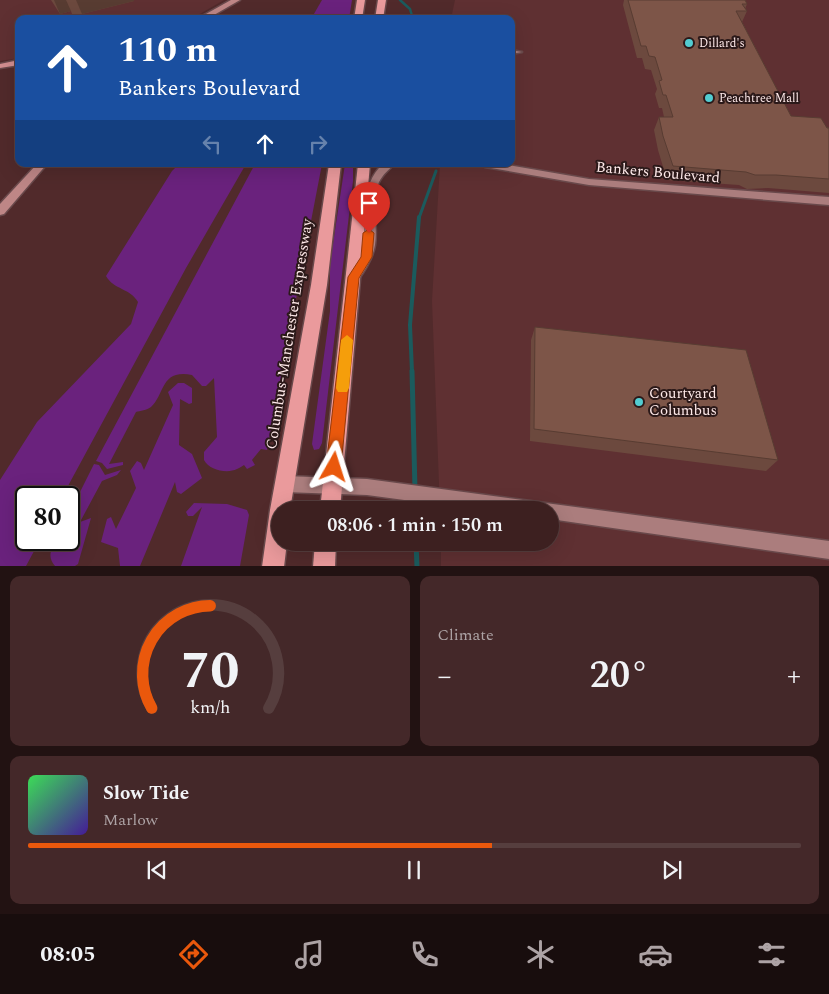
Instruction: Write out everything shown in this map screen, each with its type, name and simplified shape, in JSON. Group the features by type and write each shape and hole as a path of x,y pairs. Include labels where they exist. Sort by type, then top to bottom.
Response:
{"highway":[{"path":"359,15 361,0"},
{"path":"380,15 382,0"},
{"name":"Columbus-Manchester Expressway","path":"282,501 319,285 335,167"},
{"path":"331,501 364,167"},
{"name":"Columbus-Manchester Expressway","path":"273,566 275,551"},
{"path":"324,566 325,551"}],"main road":[{"path":"208,15 236,0"},
{"path":"0,66 15,63"},
{"path":"0,211 39,167"}],"street":[{"path":"354,277 366,257 374,180 385,167"},
{"name":"Bankers Boulevard","path":"503,167 589,182 829,201"},
{"path":"284,484 332,485 395,490 476,501"},
{"path":"559,512 829,550"}],"shaded area":[{"path":"0,0 224,0 198,15 15,15 15,59 0,61"},
{"path":"322,0 352,0 350,15 313,15"},
{"name":"Peachtree Mall","path":"455,0 829,0 829,566 441,566 441,551 559,551 559,501 440,501 432,301 440,167 515,167 515,15 452,15"},
{"path":"176,167 244,167 186,268 68,486 15,486 15,551 34,551 26,566 0,566 0,480 37,422 131,324 138,302 131,294 109,281 106,276"},
{"path":"253,167 321,167 267,450 261,449 252,460 255,465 247,469 244,465 233,470 223,471 214,469 206,463 204,452 217,437 214,378 206,386 202,386 192,375 182,374 169,379 151,407 136,412 109,464 123,462 123,465 107,469 102,463 96,461"},
{"path":"345,167 353,167 353,181 322,443 319,449 314,450 312,444 330,311 330,264"},
{"path":"178,383 184,383 192,388 192,403 189,404 180,399 179,445 192,454 202,478 181,494 177,492 175,482 140,566 120,566 118,548 101,542 107,519 111,517 116,529 136,488 130,471 137,461 141,463 144,470 173,405 168,392"},
{"path":"94,464 99,465 105,475 121,470 117,475 102,481 80,522 80,492"},
{"path":"194,503 227,504 247,510 249,515 240,566 181,566 202,507 193,516 188,516 186,512"},
{"path":"91,518 78,564 75,566 55,566 51,560 52,551 80,551 80,522"}],"building":[{"name":"Peachtree Mall","path":"628,0 745,0 747,4 742,4 747,11 736,11 791,116 821,118 827,128 829,128 829,179 755,175 746,172 673,166 659,117 673,117 666,95 663,95 659,81 662,80 655,57 649,56 646,46 641,46"},
{"name":"Courtyard Columbus","path":"535,327 746,350 778,460 534,429"}],"waterway":[{"path":"400,0 410,9 412,15"},
{"path":"419,218 436,171"},
{"path":"412,372 410,325 419,217"},
{"path":"412,371 415,490"},
{"path":"414,497 414,501"},
{"path":"416,551 417,566"}],"slow traffic":[{"path":"342,388 347,340"}],"place":[{"name":"Dillard's","path":"689,43"},
{"name":"Peachtree Mall","path":"709,98"},
{"name":"Courtyard Columbus","path":"639,402"}],"route":[{"path":"334,467 354,277 366,257 369,233"}]}
